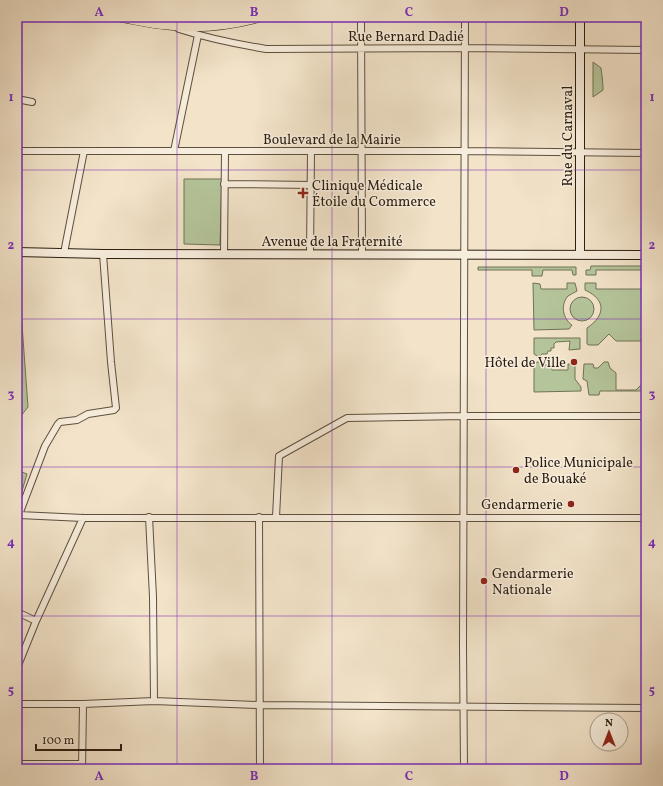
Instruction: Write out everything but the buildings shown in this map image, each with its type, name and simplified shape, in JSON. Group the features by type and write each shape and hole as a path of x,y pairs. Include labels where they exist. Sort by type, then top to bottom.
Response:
{"main road":[{"path":"119,17 169,26 214,25 261,17"}],"street":[{"path":"361,17 362,254"},
{"path":"464,769 465,17"},
{"name":"Rue du Carnaval","path":"580,17 580,255"},
{"name":"Rue Bernard Dadié","path":"169,26 198,35 266,48 646,50"},
{"path":"174,151 198,35"},
{"path":"17,99 32,102"},
{"name":"Boulevard de la Mairie","path":"17,151 465,151 646,153"},
{"path":"64,253 84,151"},
{"path":"224,254 225,151"},
{"path":"310,254 311,151"},
{"path":"224,184 311,185"},
{"name":"Avenue de la Fraternité","path":"17,252 103,254 646,255"},
{"path":"103,254 116,408 114,410 88,414 77,420 60,422 58,424 45,446 18,518 646,518"},
{"path":"276,517 279,456 347,418 464,416 646,416"},
{"path":"149,517 153,597 154,701"},
{"path":"259,517 260,769"},
{"path":"17,668 36,621 83,518"},
{"path":"17,612 36,621"},
{"path":"17,704 83,704 154,701 259,705 646,708"},
{"path":"17,764 82,767 83,704"}],"green space":[{"path":"593,62 601,68 603,90 593,97"},
{"path":"184,179 222,179 220,245 184,244"},
{"path":"591,266 646,266 646,270 596,270 596,275 586,275 586,270 590,270"},
{"path":"478,267 576,267 576,275 573,275 572,270 543,270 542,276 532,276 532,270 478,270"},
{"path":"533,283 540,284 541,289 567,289 567,283 575,283 577,291 568,296 563,308 566,319 572,325 569,329 534,330"},
{"path":"585,283 596,283 596,289 646,289 646,341 616,341 609,334 598,345 587,344 587,328 597,318 601,308 597,298 585,290"},
{"path":"582,297 591,300 594,309 591,318 582,321 573,318 570,309 573,300"},
{"path":"17,310 21,311 28,407 17,421"},
{"path":"534,338 580,338 580,349 569,350 570,341 556,342 554,344 554,348 551,348 551,351 548,351 547,354 537,356 534,354"},
{"path":"537,362 542,362 543,365 550,365 552,370 568,370 568,364 575,364 575,379 581,387 581,391 534,392 534,365"},
{"path":"604,362 608,362 610,368 616,373 616,390 636,390 646,380 646,391 600,391 599,395 589,395 587,381 583,379 584,364 593,364 594,368 598,368"},
{"path":"17,470 27,474 17,508"}],"place":[{"name":"Clinique Médicale Étoile du Commerce","path":"303,193"},
{"name":"Hôtel de Ville","path":"574,362"},
{"name":"Police Municipale de Bouaké","path":"516,470"},
{"name":"Gendarmerie","path":"571,504"},
{"name":"Gendarmerie Nationale","path":"484,581"}]}
